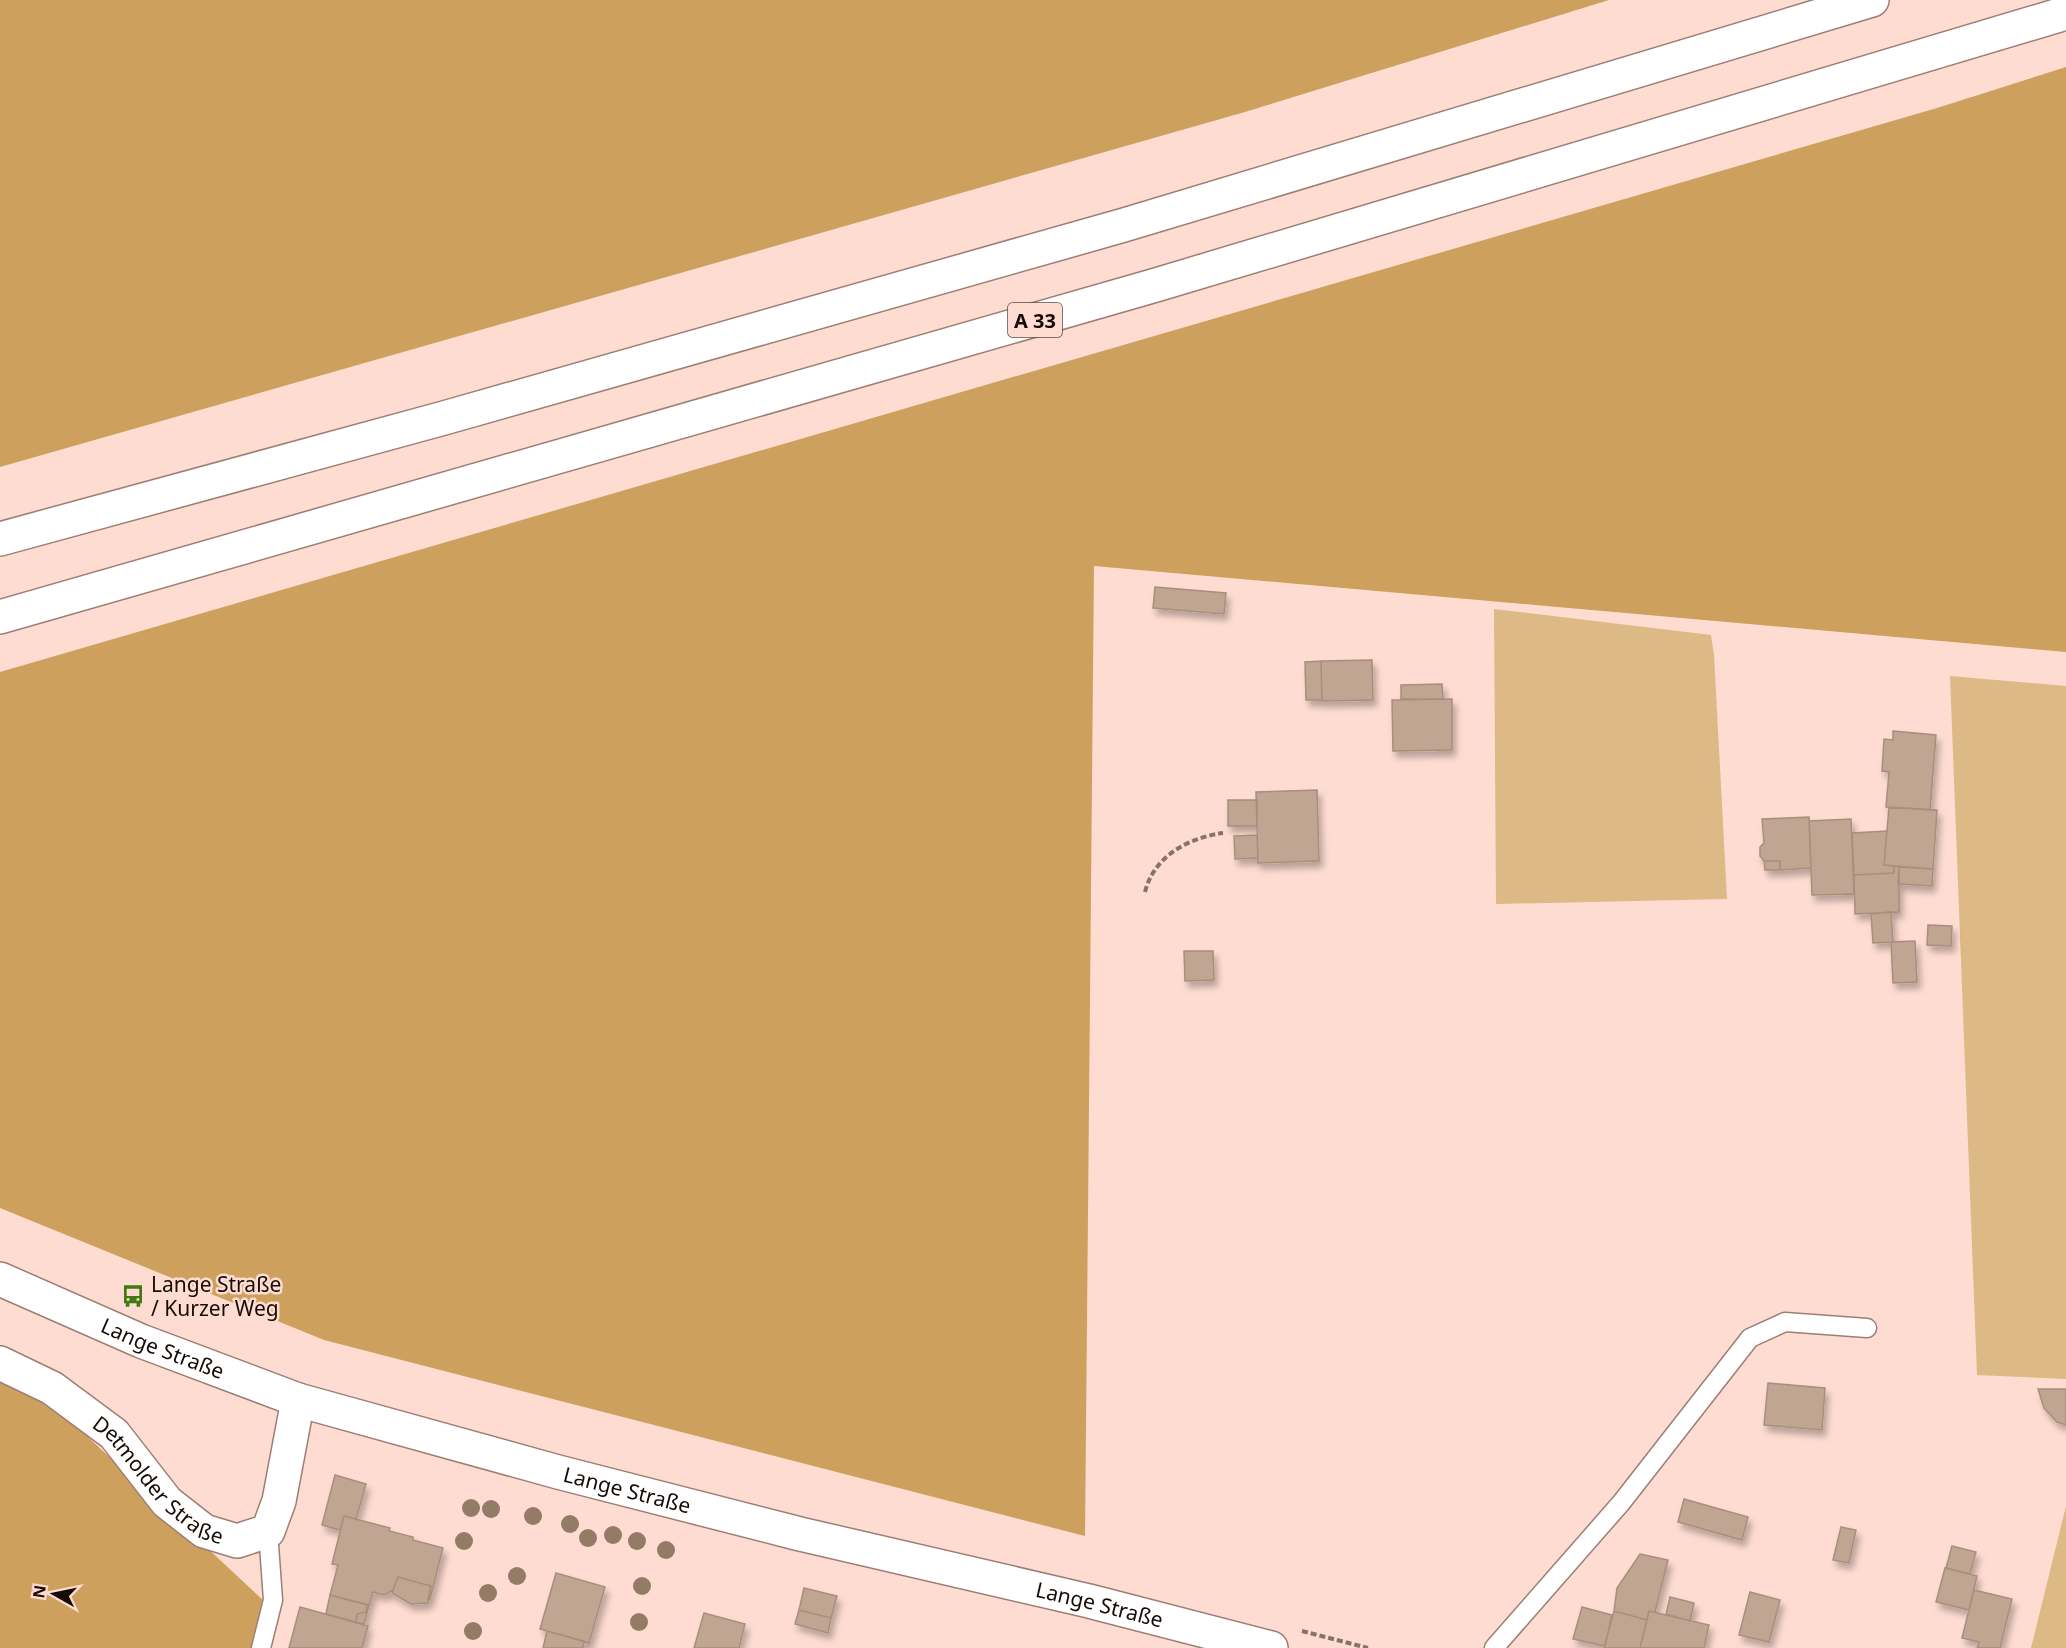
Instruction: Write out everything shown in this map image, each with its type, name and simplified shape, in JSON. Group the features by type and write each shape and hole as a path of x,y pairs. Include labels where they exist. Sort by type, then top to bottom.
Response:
{"main road":[{"path":"0,539 444,418 1124,225 1872,0"},
{"name":"A 33","path":"0,617 1144,288 2066,12"},
{"name":"Lange Straße","path":"0,1279 141,1341 298,1400 547,1469 800,1534 1089,1601 1271,1648"},
{"name":"Detmolder Straße","path":"0,1364 52,1389 114,1434 166,1502 204,1531 237,1542 267,1531"},
{"path":"267,1531 279,1501 298,1400"}],"lane":[{"path":"1494,1648 1621,1503 1750,1338 1785,1322 1867,1328"},
{"path":"261,1648 273,1600 267,1531"}],"path":[{"path":"1145,892 1154,870 1173,852 1191,841 1223,833"}],"shaded area":[{"path":"0,0 1609,0 1245,112 0,467"},
{"path":"2066,67 2066,652 1094,566 1085,1536 324,1340 0,1208 0,672 1937,108"},
{"path":"1494,609 1711,635 1727,899 1496,904"},
{"path":"1950,676 2066,686 2066,1379 1977,1375"},
{"path":"0,1373 30,1383 264,1601 252,1648 0,1648"},
{"path":"2066,1506 2066,1648 2031,1648"}],"building":[{"path":"1155,587 1226,593 1224,614 1153,608"},
{"path":"1372,660 1373,700 1322,701 1321,661"},
{"path":"1321,661 1322,700 1306,700 1305,662"},
{"path":"1442,684 1443,699 1401,699 1401,685"},
{"path":"1452,699 1452,750 1393,751 1392,700"},
{"path":"1893,731 1936,735 1930,810 1886,807 1889,772 1882,771 1884,739 1893,740"},
{"path":"1317,790 1319,861 1258,863 1256,792"},
{"path":"1228,800 1257,800 1257,826 1228,826"},
{"path":"1889,807 1937,810 1933,869 1884,865"},
{"path":"1809,817 1811,868 1780,870 1780,861 1764,861 1760,856 1760,847 1764,843 1762,819"},
{"path":"1851,819 1854,894 1812,895 1809,821"},
{"path":"1887,831 1884,865 1894,866 1894,873 1854,875 1852,833"},
{"path":"1257,835 1258,858 1235,859 1234,836"},
{"path":"1764,861 1780,861 1780,870 1765,870"},
{"path":"1894,866 1899,867 1899,912 1855,914 1854,875 1894,873"},
{"path":"1899,867 1933,869 1932,886 1898,884"},
{"path":"1891,912 1893,942 1873,943 1871,914"},
{"path":"1928,925 1952,926 1951,946 1927,945"},
{"path":"1915,941 1917,982 1893,983 1891,942"},
{"path":"1184,951 1213,951 1214,980 1185,981"},
{"path":"1768,1383 1825,1388 1822,1430 1764,1425"},
{"path":"2038,1389 2066,1389 2066,1425 2057,1422 2044,1408"},
{"path":"335,1475 366,1484 356,1519 344,1516 340,1530 322,1525"},
{"path":"1684,1499 1748,1517 1742,1540 1678,1522"},
{"path":"344,1516 390,1528 389,1531 443,1548 430,1599 428,1599 431,1586 398,1577 393,1590 384,1595 373,1592 369,1605 330,1595 338,1565 332,1564"},
{"path":"1841,1527 1856,1530 1849,1563 1833,1560"},
{"path":"1952,1546 1976,1552 1970,1574 1946,1568"},
{"path":"1640,1554 1668,1560 1655,1612 1649,1611 1647,1620 1614,1611 1617,1588"},
{"path":"1945,1568 1977,1576 1969,1610 1936,1602"},
{"path":"556,1573 605,1587 589,1643 540,1629"},
{"path":"398,1577 431,1586 428,1603 411,1604 392,1593"},
{"path":"804,1588 837,1596 831,1618 799,1610"},
{"path":"1974,1590 2012,1599 2000,1648 1977,1648 1979,1642 1962,1638"},
{"path":"1750,1592 1780,1600 1769,1642 1739,1635"},
{"path":"330,1595 367,1605 366,1612 357,1614 356,1622 326,1614"},
{"path":"1670,1597 1694,1603 1690,1621 1666,1614"},
{"path":"367,1605 369,1605 364,1624 356,1622 357,1614 366,1612"},
{"path":"300,1607 368,1626 362,1648 289,1648"},
{"path":"1582,1607 1612,1615 1605,1646 1573,1639"},
{"path":"799,1610 831,1618 828,1633 795,1624"},
{"path":"1614,1611 1647,1620 1640,1648 1604,1648"},
{"path":"1649,1611 1709,1625 1704,1648 1640,1648"},
{"path":"704,1613 745,1624 739,1648 694,1648"},
{"path":"547,1631 584,1641 583,1648 543,1648"}],"place":[{"name":"Lange Straße / Kurzer Weg","path":"133,1296"}]}
